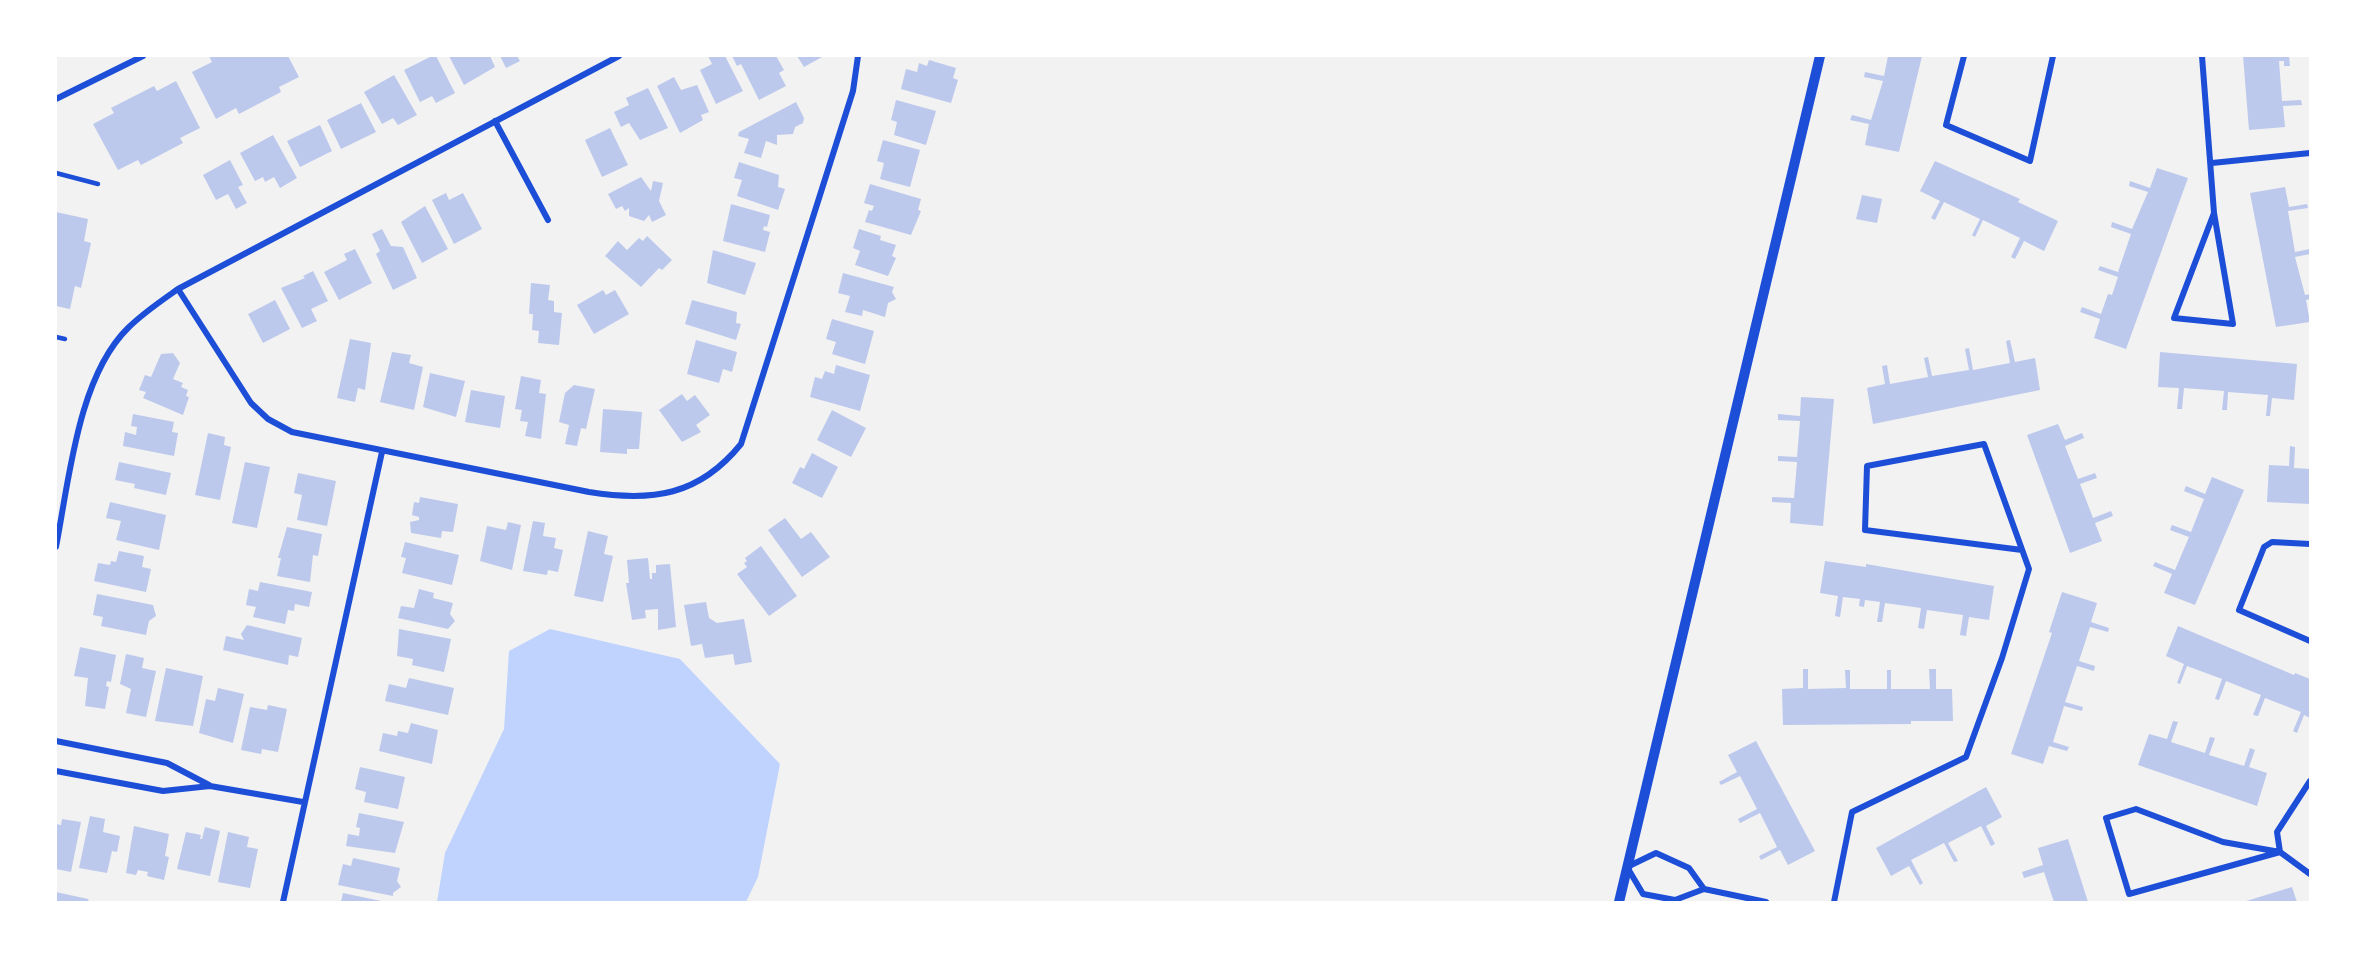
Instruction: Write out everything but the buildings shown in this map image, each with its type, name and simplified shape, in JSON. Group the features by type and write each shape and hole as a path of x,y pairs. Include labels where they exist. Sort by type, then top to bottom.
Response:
{"street":[{"path":"56,99 143,56"},
{"path":"56,547 86,406 109,353 127,328 178,289 619,56"},
{"path":"178,289 251,403 268,419 292,432 382,452 626,498 663,495 700,481 726,462 741,444 853,91 858,56"},
{"path":"1619,903 1820,56"},
{"path":"1964,56 1946,125 2030,161 2053,56"},
{"path":"2202,56 2212,163 2214,213 2233,324 2174,318 2214,213"},
{"path":"495,121 548,220"},
{"path":"2212,163 2310,153"},
{"path":"1834,903 1852,812 1966,757 2002,658 2029,569 1984,444 1867,466 1865,530 2022,550"},
{"path":"283,903 303,802 382,452"},
{"path":"2310,544 2272,542 2264,547 2239,610 2310,641"},
{"path":"56,741 167,764 210,786"},
{"path":"56,771 163,791 210,786 303,802"},
{"path":"2280,852 2277,832 2310,781"},
{"path":"2280,852 2129,894 2106,818 2136,809 2223,842 2280,852 2310,874"},
{"path":"1627,867 1656,853 1689,868 1704,889"},
{"path":"1627,867 1643,894 1675,900 1704,889 1766,903"}],"lane":[{"path":"56,173 98,184"},
{"path":"56,337 65,339"}],"water":[{"path":"550,629 680,659 780,764 758,877 746,902 437,902 445,853 504,729 509,651"}]}
